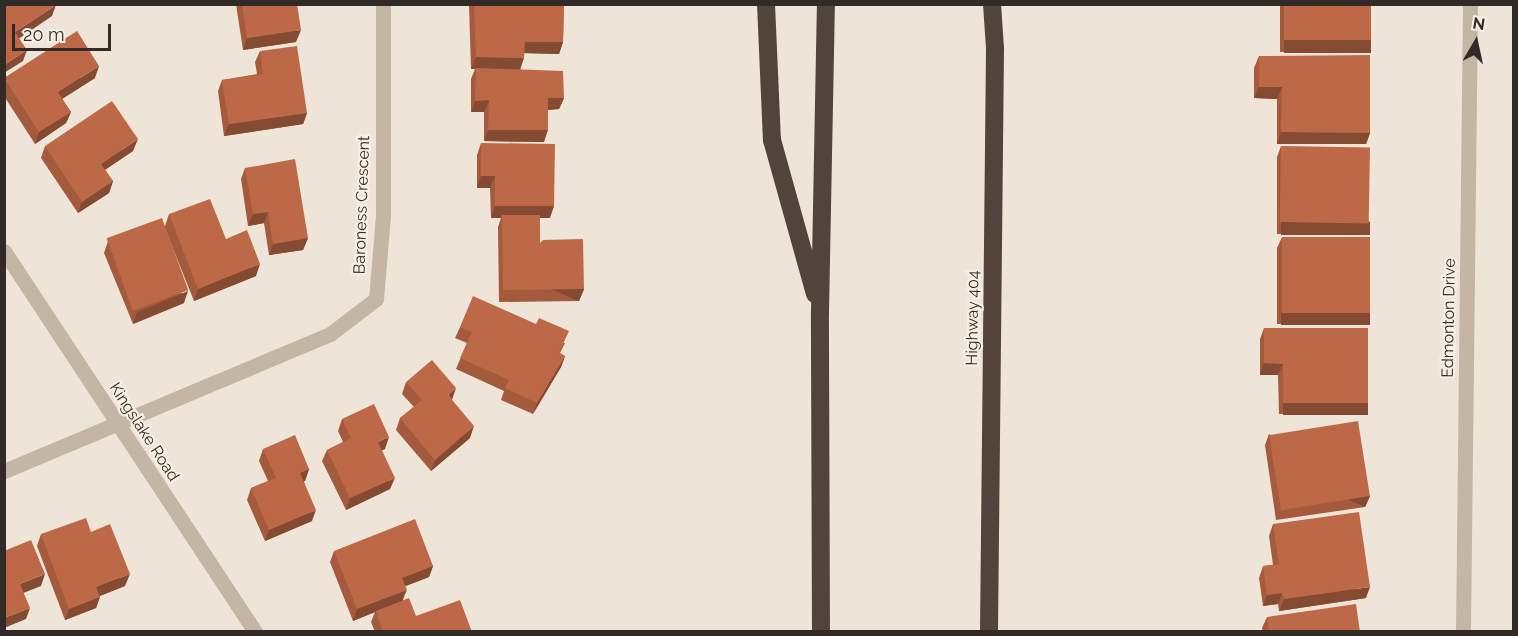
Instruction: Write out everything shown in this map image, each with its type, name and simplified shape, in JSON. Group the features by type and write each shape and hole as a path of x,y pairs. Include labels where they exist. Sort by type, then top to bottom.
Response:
{"highway":[{"path":"766,4 772,140 820,312"},
{"path":"821,632 820,312 826,4"},
{"name":"Highway 404","path":"989,632 995,48 992,4"},
{"path":"995,48 1005,4"}],"street":[{"name":"Baroness Crescent","path":"4,471 330,334 376,299 383,216 383,4"},
{"name":"Edmonton Drive","path":"1463,632 1470,4"},
{"name":"Kingslake Road","path":"4,251 255,632"}],"building":[{"path":"4,4 56,5 15,32 27,50 4,65"},
{"path":"242,4 297,4 301,30 247,38"},
{"path":"474,4 564,4 563,42 525,42 524,58 476,57"},
{"path":"1284,4 1371,4 1371,40 1284,40"},
{"path":"77,31 99,66 58,92 71,112 39,132 4,78"},
{"path":"297,46 307,113 229,124 222,80 263,74 260,51"},
{"path":"1370,55 1370,133 1281,132 1282,87 1259,87 1259,56"},
{"path":"476,68 563,71 564,98 548,98 548,130 488,130 489,100 475,101"},
{"path":"112,101 138,139 101,164 113,181 82,202 45,146"},
{"path":"481,143 555,144 554,206 495,206 495,176 481,176"},
{"path":"1281,146 1370,148 1369,224 1280,222"},
{"path":"295,159 308,238 273,244 268,212 253,214 245,168"},
{"path":"210,199 226,239 247,230 260,264 198,289 169,214"},
{"path":"502,215 540,215 540,243 543,240 583,239 584,289 503,290"},
{"path":"162,218 188,290 133,311 107,238"},
{"path":"1282,237 1370,237 1370,313 1282,313"},
{"path":"473,296 536,324 539,318 569,331 559,353 565,356 537,403 505,388 509,380 460,358 472,332 460,327"},
{"path":"1264,328 1368,328 1368,403 1283,403 1283,364 1264,363"},
{"path":"432,360 456,388 448,395 474,426 435,460 400,418 422,400 406,382"},
{"path":"374,404 389,437 378,442 395,478 350,498 327,450 351,438 342,419"},
{"path":"1358,421 1370,496 1281,510 1269,435"},
{"path":"295,435 309,469 300,473 316,510 269,530 251,488 276,478 263,449"},
{"path":"1359,512 1370,587 1284,599 1282,593 1267,595 1263,566 1279,564 1273,524"},
{"path":"86,518 91,532 110,524 130,574 96,587 100,597 69,609 41,534"},
{"path":"415,519 433,566 402,578 407,590 357,609 334,551"},
{"path":"31,540 45,574 20,584 30,608 4,618 4,551"},
{"path":"409,598 416,616 460,600 472,632 383,632 376,611"},
{"path":"1356,604 1360,632 1269,632 1267,617"}]}
